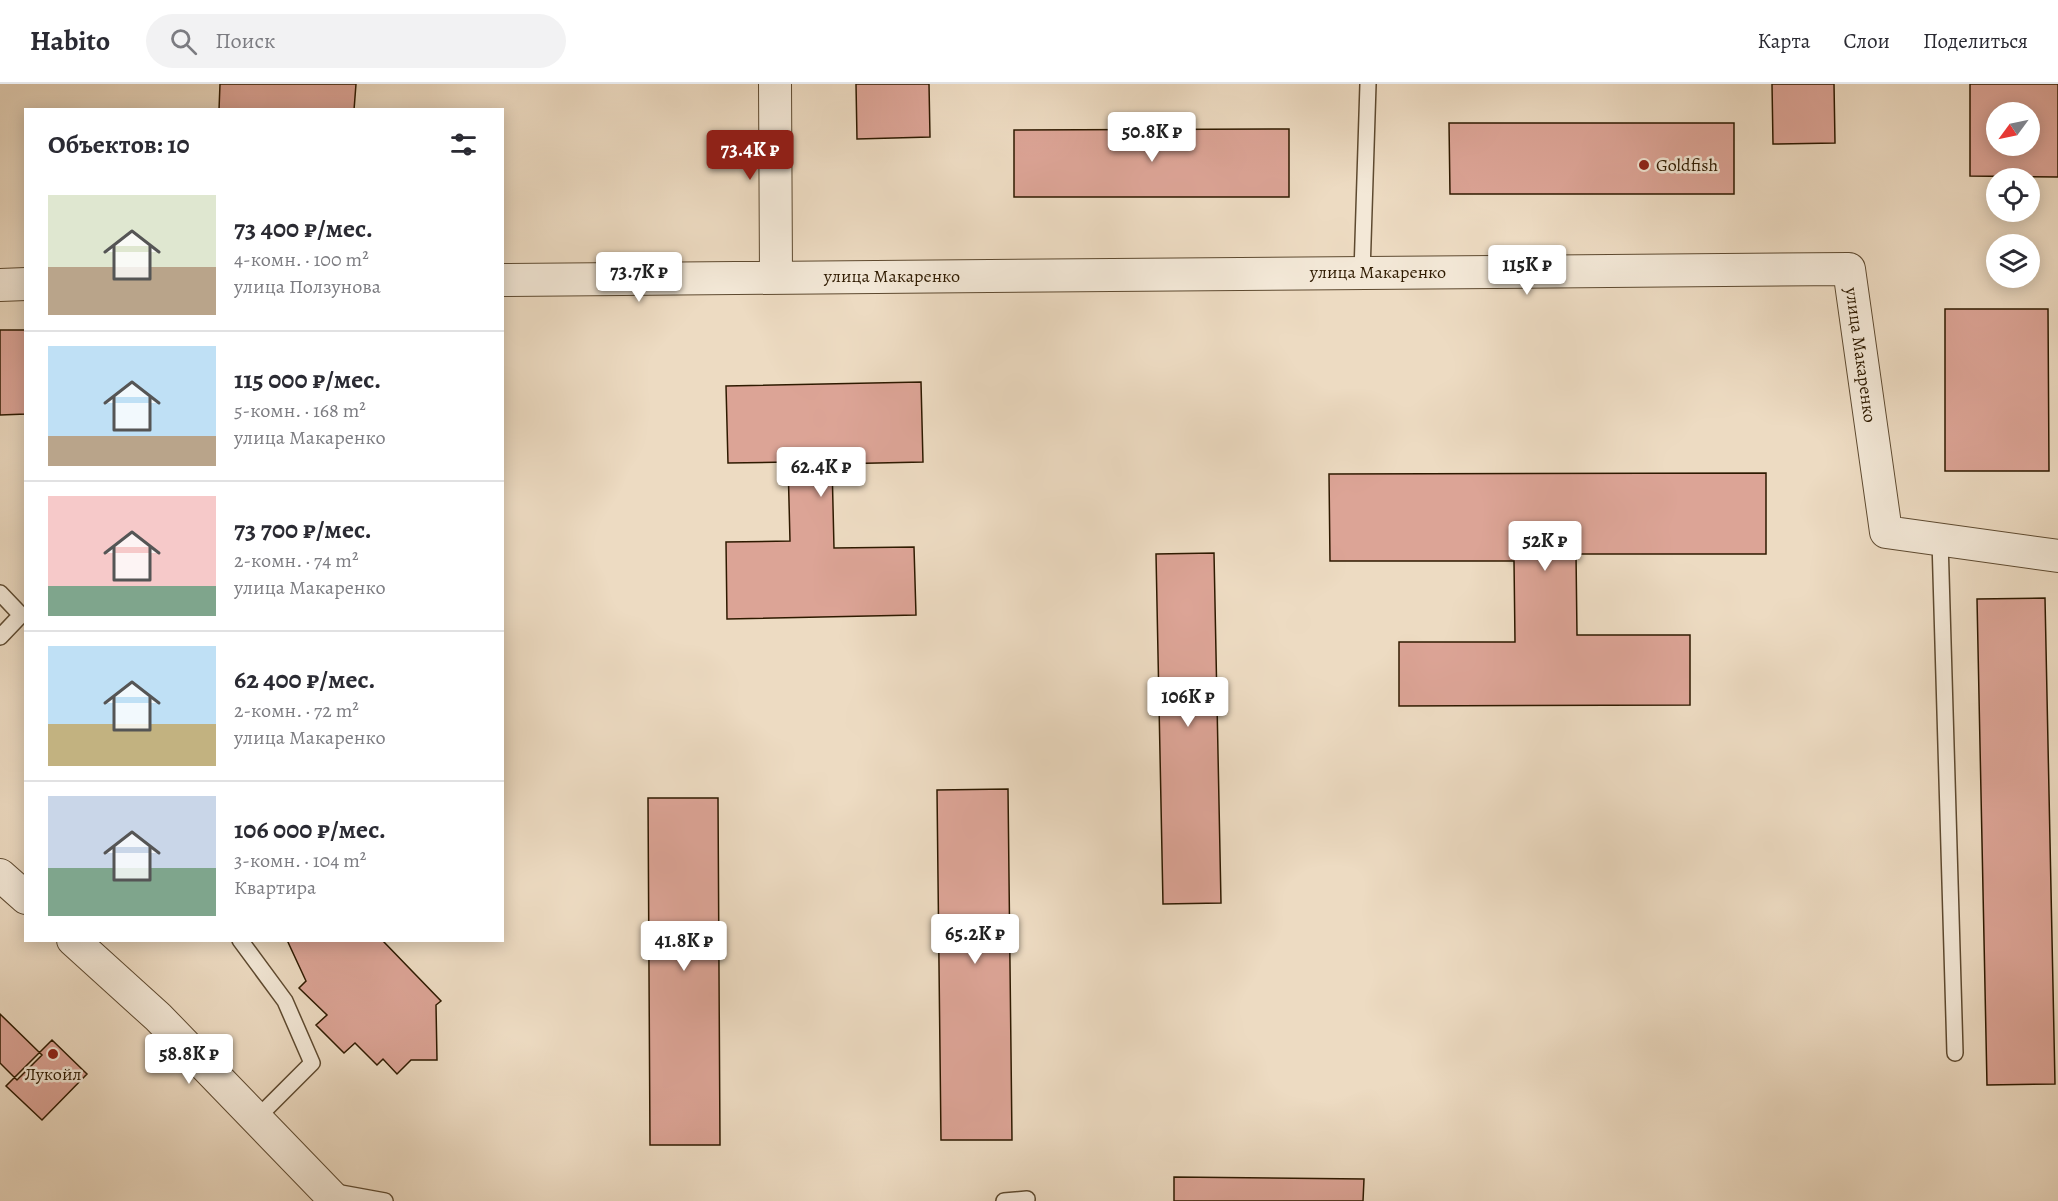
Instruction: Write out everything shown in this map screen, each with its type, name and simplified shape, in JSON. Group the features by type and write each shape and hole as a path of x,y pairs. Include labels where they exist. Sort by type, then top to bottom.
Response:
{"street":[{"path":"775,84 776,277"},
{"name":"улица Макаренко","path":"504,280 1849,269 1886,532 2058,556"},
{"path":"0,285 24,284"},
{"path":"0,874 24,896"},
{"path":"75,942 158,1017 332,1196"}],"lane":[{"path":"1362,273 1368,84"},
{"path":"1940,540 1955,1053"},
{"path":"0,593 21,615 0,637"},
{"path":"241,942 285,1002 312,1063 257,1118"},
{"path":"332,1196 386,1201"},
{"path":"1004,1201 1028,1199"}],"building":[{"path":"220,84 356,84 354,108 219,108"},
{"path":"856,84 929,84 930,137 857,139"},
{"path":"1772,84 1834,84 1835,143 1773,144"},
{"path":"1970,84 2058,84 2058,177 2040,177 2040,168 1986,168 1986,176 1970,176"},
{"path":"1449,123 1734,123 1734,194 1450,194"},
{"path":"1289,129 1289,197 1014,197 1014,130"},
{"path":"1945,309 2048,309 2049,471 1945,471"},
{"path":"0,330 24,330 24,414 0,415"},
{"path":"921,382 923,462 832,464 834,548 914,547 916,615 727,619 726,542 790,541 788,462 728,463 726,386"},
{"path":"1766,473 1766,554 1576,554 1577,635 1690,635 1690,705 1399,706 1399,642 1515,642 1514,561 1330,561 1329,474"},
{"path":"1214,553 1221,903 1163,904 1156,554"},
{"path":"2045,598 2055,1084 1987,1085 1977,599"},
{"path":"1008,789 1012,1140 941,1140 937,790"},
{"path":"648,798 718,798 720,1145 650,1145"},
{"path":"288,942 384,942 441,1001 436,1005 437,1060 411,1060 397,1074 383,1059 377,1065 355,1043 344,1053 316,1025 327,1015 299,988 306,981"},
{"path":"0,1014 42,1055 17,1080 0,1063"},
{"path":"52,1040 87,1074 42,1120 6,1086"},
{"path":"1174,1177 1364,1179 1363,1201 1174,1201"}],"place":[{"name":"Goldfish","path":"1644,165"},
{"name":"Лукойл","path":"53,1054"}]}
